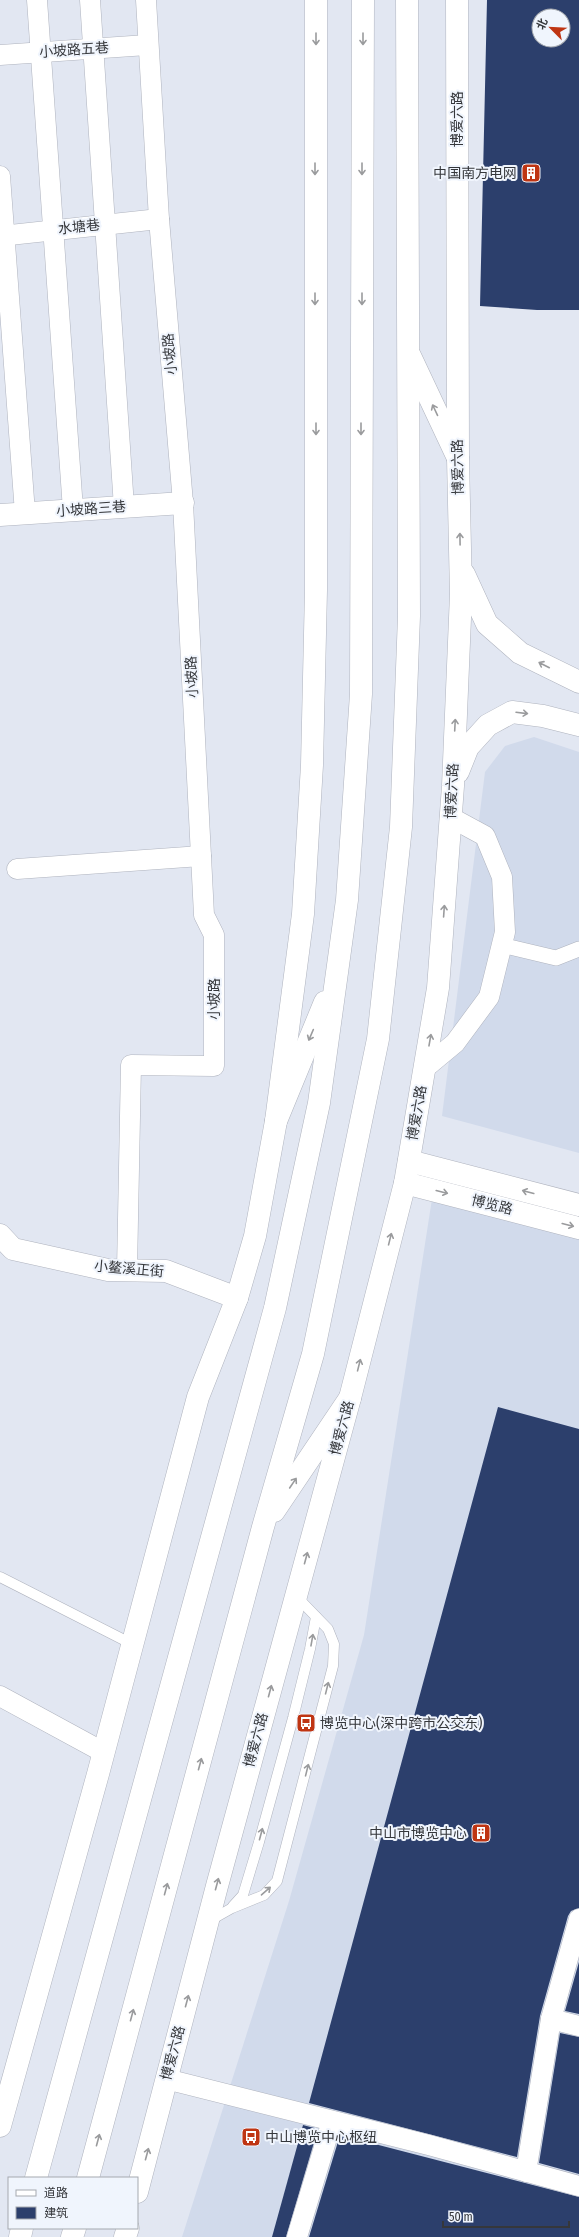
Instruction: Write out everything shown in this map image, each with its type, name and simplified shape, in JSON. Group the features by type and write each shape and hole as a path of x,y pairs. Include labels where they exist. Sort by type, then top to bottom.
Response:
{"main road":[{"path":"0,2126 103,1752 198,1397 237,1298 255,1236 276,1121 303,914 312,765 316,590 316,0"},
{"path":"36,2177 275,1308 319,1103 347,900 361,694 363,0"},
{"path":"88,2177 263,1527 313,1354 378,1039 400,828 409,616 407,0"},
{"name":"博爱六路","path":"138,2188 207,1922 350,1398 405,1183 438,988 453,786 461,594 458,458 457,0"},
{"path":"407,349 458,458"},
{"name":"小坡路三巷","path":"0,515 183,503"},
{"path":"460,567 487,624 520,653 579,682"},
{"path":"453,786 468,747 488,726 512,712 544,716 579,725"},
{"path":"276,1121 337,973"},
{"name":"博览路","path":"409,1161 579,1205"},
{"name":"博览路","path":"405,1183 579,1228"},
{"name":"小鳌溪正街","path":"0,1235 13,1249 108,1270 166,1271 237,1298"},
{"path":"263,1527 350,1398"}],"street":[{"path":"37,0 73,510"},
{"path":"90,0 124,507"},
{"name":"小坡路","path":"127,1270 131,1065 214,1066 214,935 204,915 183,503 159,219 147,45 146,0"},
{"name":"小坡路五巷","path":"0,55 147,45"},
{"path":"0,176 2,236 25,513"},
{"name":"水塘巷","path":"2,236 53,229 159,219"},
{"path":"425,1068 455,1043 489,997 505,932 502,877 485,836 450,817"},
{"path":"17,870 201,856"},
{"path":"502,945 556,958 579,949"},
{"path":"0,1696 103,1752"},
{"path":"526,2172 550,2019 579,1918"},
{"path":"550,2019 579,2026"},
{"path":"166,2079 429,2145 579,2186"},
{"path":"298,2237 332,2121"}],"lane":[{"path":"0,1577 132,1644"},
{"path":"207,1922 232,1908 264,1895 277,1881 287,1847 333,1666 334,1644 328,1629 296,1596"},
{"path":"232,1908 243,1895 259,1842 295,1711 316,1617"}],"shaded area":[{"path":"534,737 579,752 579,1153 442,1116 485,772 505,746"},
{"name":"中山市博览中心","path":"432,1199 579,1237 579,2237 182,2237 289,1901 364,1635"}],"building":[{"name":"中国南方电网","path":"487,0 579,0 579,310 537,310 480,306"},
{"name":"中山市博览中心","path":"498,1407 579,1429 579,1908 571,1911 568,1916 540,2016 517,2157 309,2103"},
{"path":"579,1962 579,2014 565,2011"},
{"path":"560,2033 579,2037 579,2174 539,2163"},
{"path":"303,2125 318,2129 286,2237 272,2237"},
{"path":"340,2135 579,2197 579,2237 309,2237"}],"place":[{"name":"中国南方电网","path":"531,173"},
{"name":"博览中心(深中跨市公交东)","path":"306,1723"},
{"name":"中山市博览中心","path":"481,1833"},
{"name":"中山博览中心枢纽","path":"251,2137"}]}
